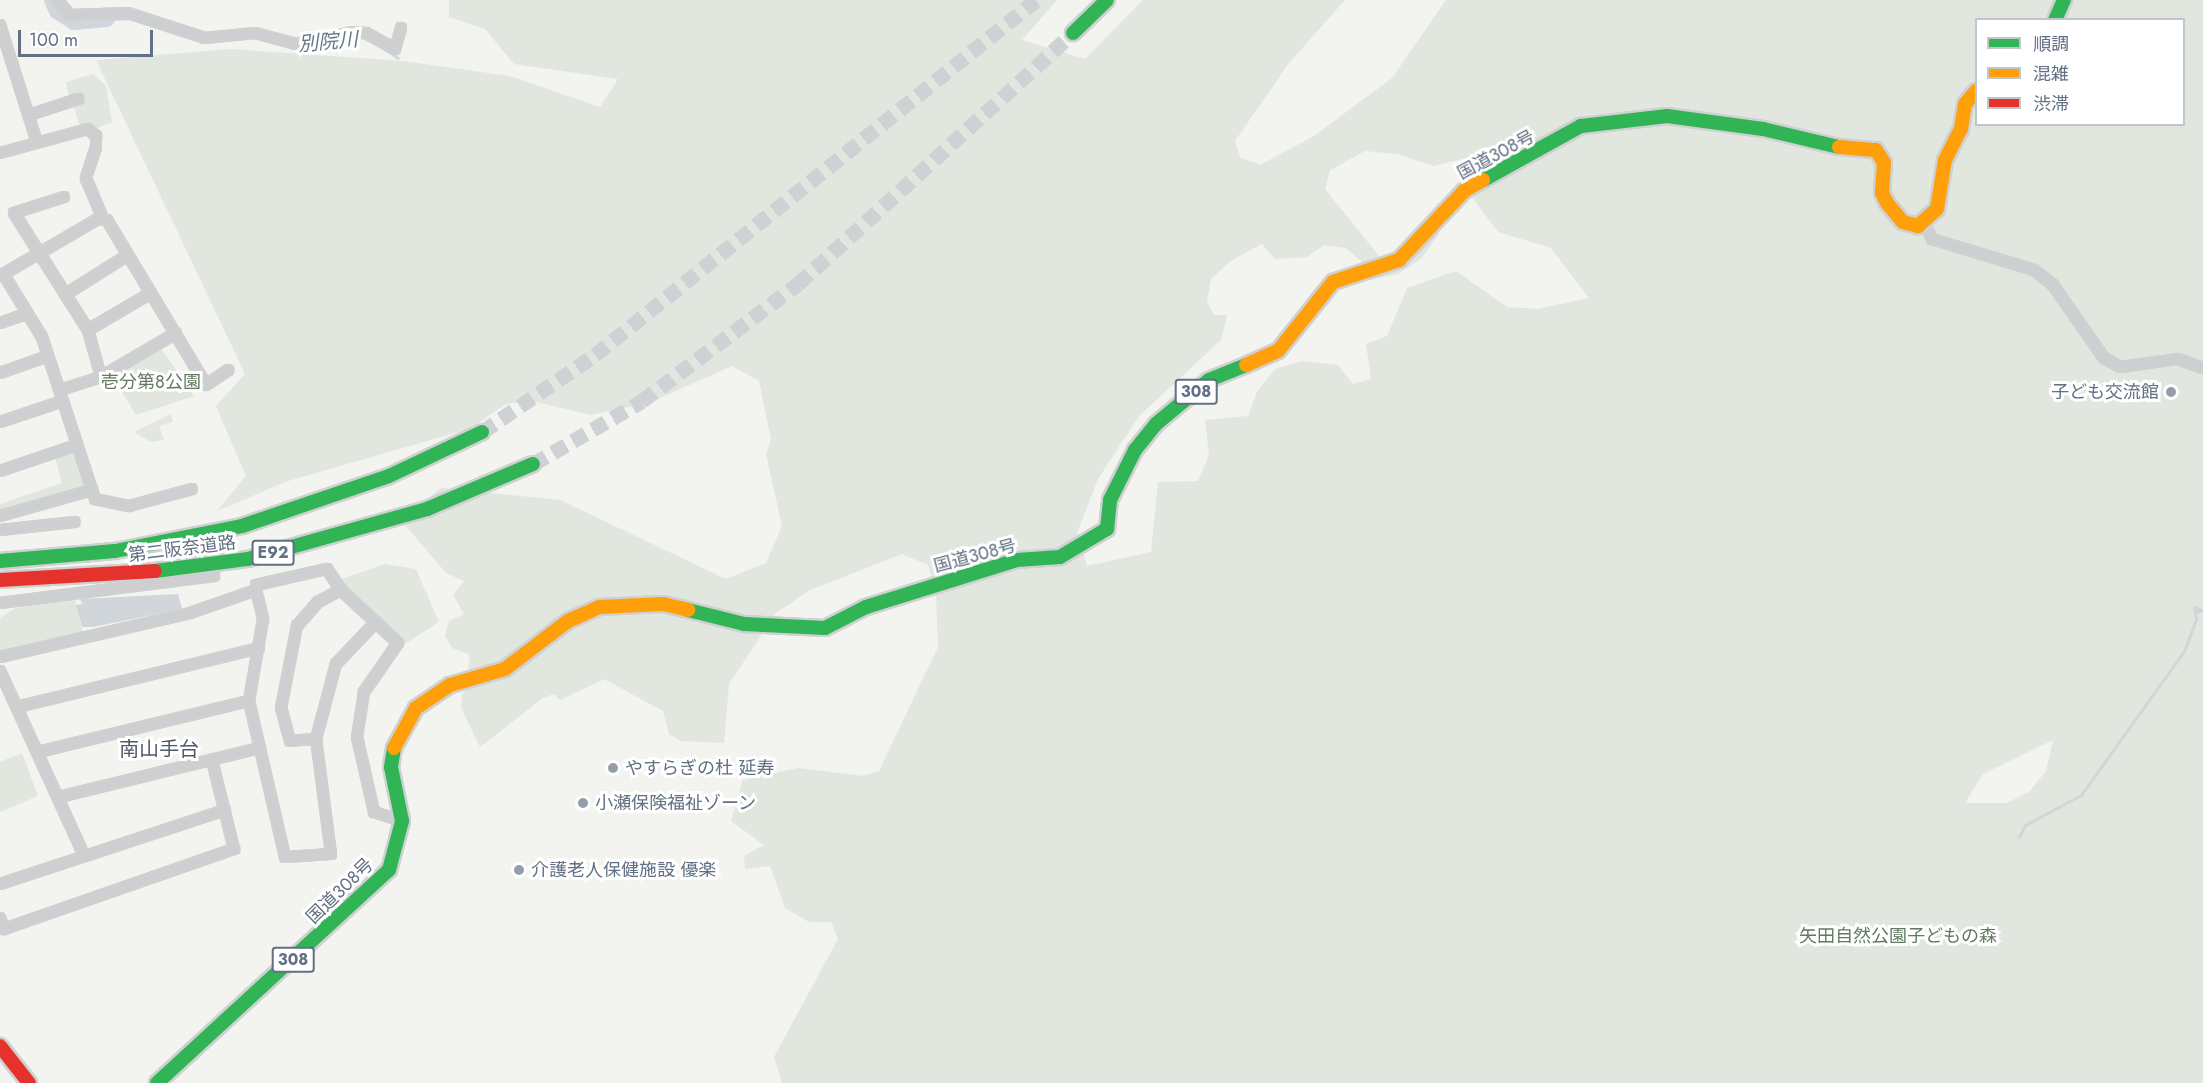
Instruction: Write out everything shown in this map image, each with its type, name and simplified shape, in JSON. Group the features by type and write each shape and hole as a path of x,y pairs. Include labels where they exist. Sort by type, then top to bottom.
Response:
{"highway":[{"path":"1073,33 1107,0"},
{"path":"2056,18 2064,0"},
{"path":"1925,225 1940,200 1945,160 1961,129 1965,104 1975,92"},
{"name":"国道308号","path":"158,1083 389,870 402,821 391,767 394,741 409,716 450,685 513,664 588,611 655,603 744,624 825,628 866,607 1017,560 1060,557 1101,537 1114,489 1135,450 1156,424 1209,380 1278,351 1333,282 1399,260 1464,191 1581,126 1667,116 1762,129 1824,146 1876,150 1884,163 1882,193 1887,203 1910,226 1925,225"},
{"name":"第二阪奈道路","path":"0,561 115,552 242,526 388,476 482,432"},
{"name":"第二阪奈道路","path":"0,580 143,573 271,554 427,509 533,464"},
{"path":"0,1046 29,1083"}],"street":[{"path":"57,0 70,15 128,14 205,38 255,33 296,44 352,32 366,33 395,49 401,28"},
{"path":"0,25 38,142"},
{"path":"29,115 78,99"},
{"path":"0,153 77,129 96,136 86,178 103,219 128,255 206,385 228,370"},
{"path":"64,197 14,213 88,330 101,377"},
{"path":"103,219 2,276 26,314 48,356 92,490 102,505 113,507 192,489"},
{"path":"1925,225 1932,239 2034,270 2052,285 2104,357 2120,367 2178,359 2203,368"},
{"path":"66,294 128,255"},
{"path":"88,330 151,293"},
{"path":"0,323 26,314"},
{"path":"60,390 101,377 176,333"},
{"path":"0,373 48,356"},
{"path":"0,422 63,401"},
{"path":"0,471 77,445"},
{"path":"0,516 92,490"},
{"path":"0,530 75,522"},
{"path":"376,622 336,664 316,739 331,854 285,857 249,701 263,619 256,585 327,569 341,590 376,622 398,643 364,692 357,737 374,812 402,821"},
{"path":"0,603 214,576"},
{"path":"316,739 290,741 281,708 297,626 318,602 341,590"},
{"path":"0,657 190,613 256,591"},
{"path":"17,707 259,648"},
{"path":"0,671 83,853"},
{"path":"38,753 249,701"},
{"path":"59,797 260,748"},
{"path":"0,918 4,929 234,849 213,760"},
{"path":"0,884 83,853 225,810"}],"green space":[{"name":"矢田自然公園子どもの森","path":"449,0 1057,0 1022,40 1085,59 1143,0 1345,0 1289,63 1235,141 1240,157 1260,165 1314,136 1392,78 1446,0 2203,0 2203,1083 782,1083 774,1057 838,939 831,922 809,922 785,908 770,866 745,869 744,856 764,845 731,821 743,780 798,768 863,776 879,771 938,647 936,594 928,565 902,554 810,590 776,613 729,684 724,743 681,741 669,734 663,711 604,679 560,700 554,694 543,698 480,747 461,708 462,693 473,686 476,671 468,670 470,655 452,648 445,636 449,621 464,614 453,595 464,581 446,573 401,520 441,488 560,500 726,579 766,563 782,526 766,454 771,439 759,381 732,366 649,403 590,415 532,401 506,404 469,429 288,481 217,511 246,476 216,406 245,374 96,60 230,49 403,61 510,76 600,107 618,79 514,64 485,29 449,17","holes":["1365,151 1398,154 1433,166 1471,157 1486,163 1472,197 1498,232 1551,248 1589,298 1538,309 1507,307 1456,271 1407,288 1387,336 1366,344 1371,379 1353,384 1338,365 1302,361 1275,369 1257,392 1248,416 1205,420 1209,455 1198,481 1158,482 1151,552 1087,566 1077,533 1098,479 1139,416 1221,340 1227,315 1214,315 1207,302 1211,279 1232,260 1262,244 1275,259 1307,257 1324,245 1346,248 1362,262 1338,274 1341,286 1398,274 1422,258 1439,234 1431,216 1394,257 1379,256 1325,189 1330,170","2053,740 2046,771 2029,792 2007,803 1965,803 1983,774"]},
{"path":"93,74 106,86 112,122 97,128 79,124 74,106 83,104 80,94 69,96 66,82"},
{"name":"壱分第8公園","path":"160,347 194,396 136,415 112,375"},
{"path":"171,414 173,422 159,426 164,440 151,442 134,432"},
{"path":"71,452 77,455 84,488 0,512 0,504 62,483 55,457"},
{"path":"385,564 416,569 439,622 405,644 339,580"},
{"path":"75,599 83,634 0,655 0,618 15,608"},
{"path":"22,753 38,796 0,812 0,762"}],"shaded area":[{"path":"178,594 182,609 93,627 82,627 76,605 82,604 80,599"}],"waterway":[{"name":"別院川","path":"52,0 57,11 74,22 107,19"},
{"name":"別院川","path":"107,19 134,18"},
{"name":"別院川","path":"174,32 213,41"},
{"name":"別院川","path":"253,37 293,47"},
{"name":"別院川","path":"346,37 369,38"},
{"name":"別院川","path":"380,45 398,58"},
{"path":"2019,837 2025,825 2081,795 2184,651 2196,619 2194,607 2202,610 2197,612"}],"tunnel":[{"path":"482,432 595,355 1036,0"},
{"path":"533,464 642,401 798,284 1073,33"}],"traffic: fast":[{"path":"1073,33 1107,0"},
{"path":"2056,18 2064,0"},
{"path":"1483,180 1581,126 1667,116 1763,129 1839,147"},
{"path":"688,610 744,624 825,628 866,607 1017,560 1060,557 1107,529 1110,500 1135,450 1156,424 1209,380 1246,365"},
{"path":"0,561 115,551 242,526 389,476 482,432"},
{"path":"155,571 248,559 427,509 533,464"},
{"path":"157,1083 389,870 402,821 391,767 394,748"}],"traffic: slow":[{"path":"1839,147 1876,150 1884,163 1882,193 1887,203 1903,222 1918,226 1937,209 1945,160 1961,129 1965,104 1975,92"},
{"path":"1246,365 1278,351 1333,282 1399,260 1464,191 1483,180"},
{"path":"394,748 416,708 450,685 505,669 568,621 599,607 663,604 688,610"}],"traffic: jam":[{"path":"0,580 155,571"},
{"path":"0,1046 29,1083"}],"place":[{"name":"子ども交流館","path":"2171,392"},
{"name":"やすらぎの杜 延寿","path":"613,768"},
{"name":"小瀬保険福祉ゾーン","path":"583,803"},
{"name":"介護老人保健施設 優楽","path":"519,870"}],"district":[{"name":"南山手台","path":"159,749"}]}
